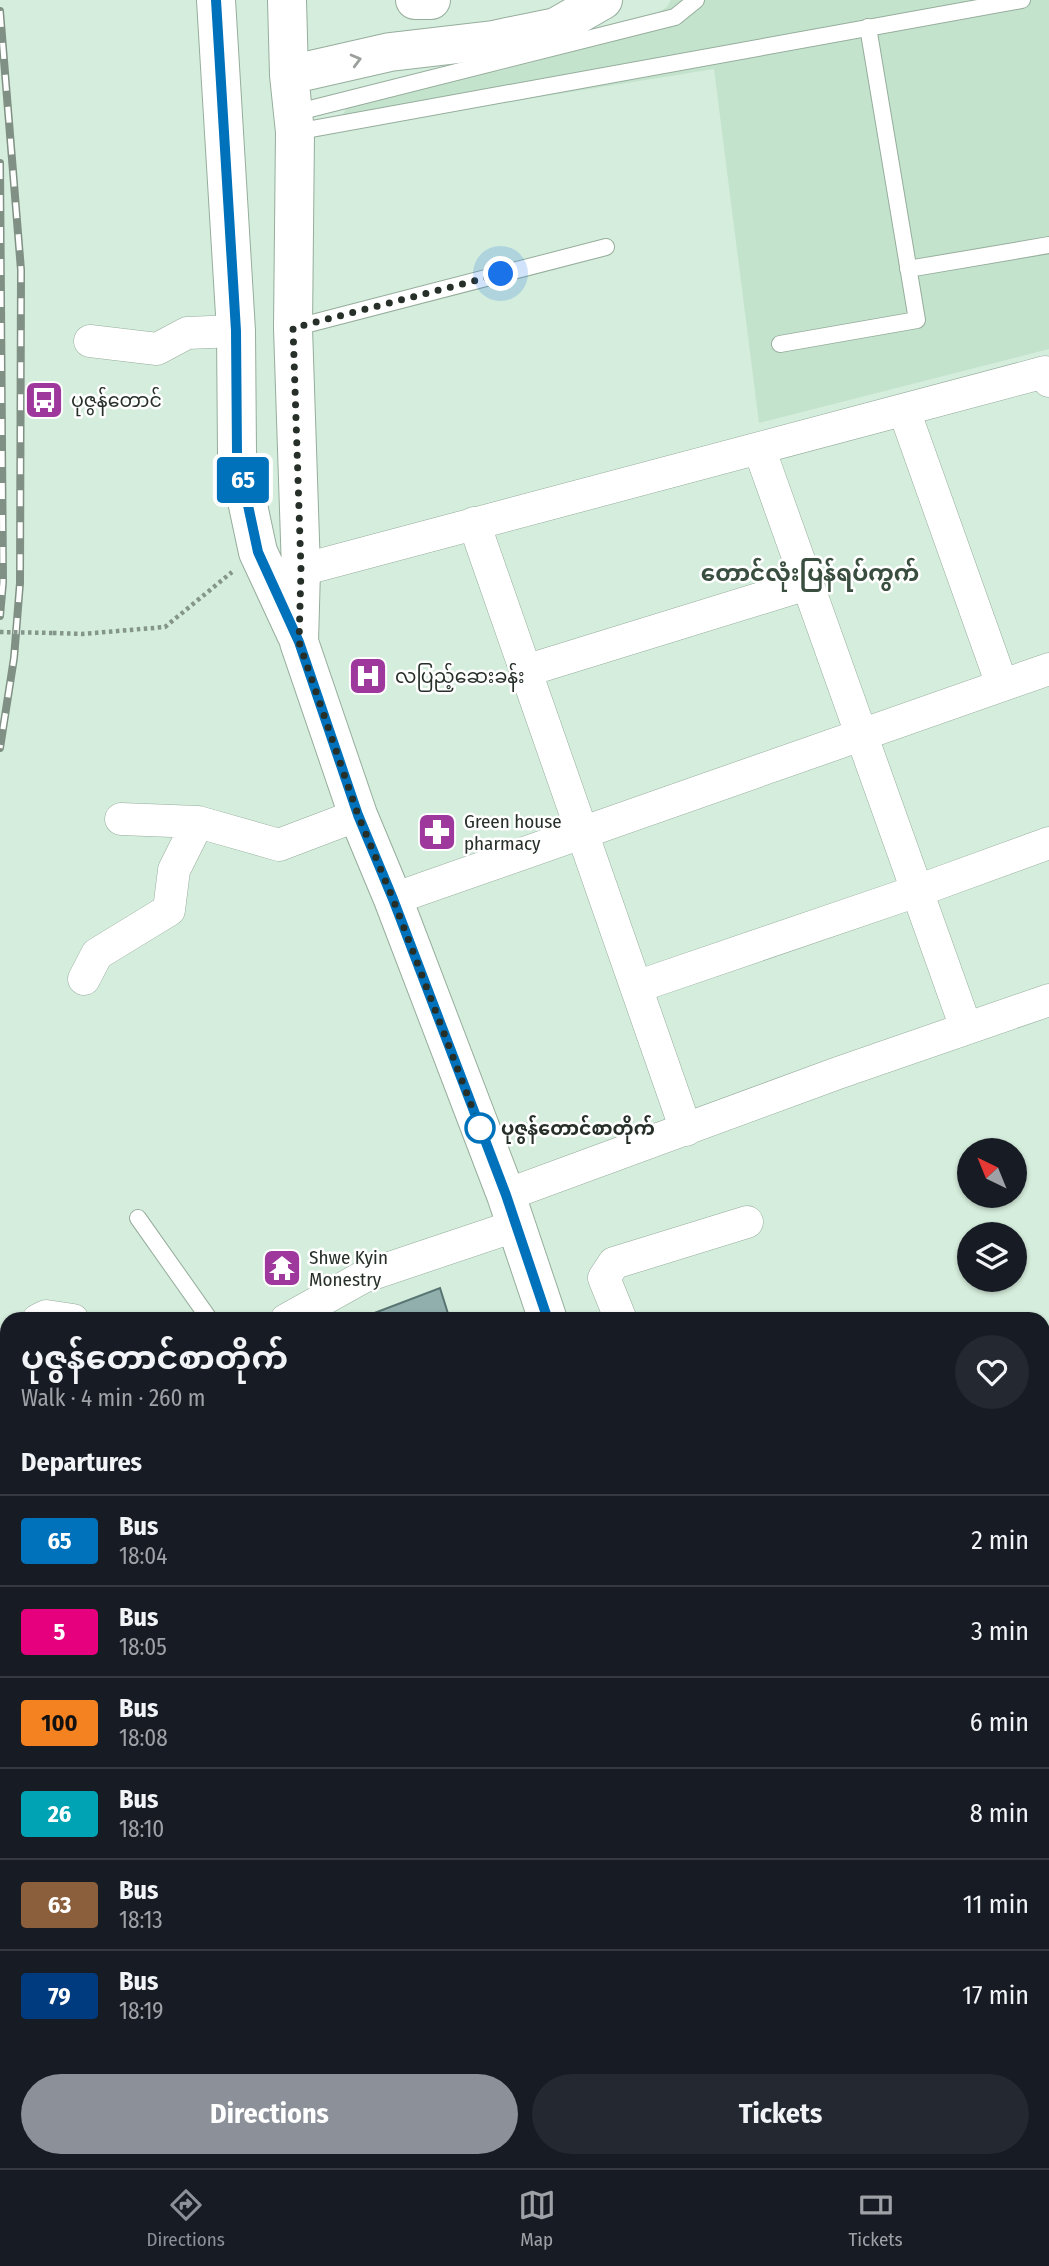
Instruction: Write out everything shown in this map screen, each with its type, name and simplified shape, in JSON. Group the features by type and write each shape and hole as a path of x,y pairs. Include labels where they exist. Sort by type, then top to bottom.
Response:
{"main road":[{"path":"216,0 236,331 237,454 258,552 299,642 358,815 393,899 545,1312"},
{"path":"287,0 289,75 295,122 293,328 301,570 299,642"},
{"path":"415,0 431,0"},
{"path":"289,75 390,52 493,40 556,27 603,0"}],"street":[{"path":"90,341 157,349 187,333 236,331"},
{"path":"301,570 1045,372 1049,381"},
{"path":"904,410 1002,685"},
{"path":"759,448 966,1028"},
{"path":"474,523 686,1130"},
{"path":"525,671 807,584"},
{"path":"393,899 1049,669"},
{"path":"121,819 198,822 279,845 358,815"},
{"path":"85,979 97,954 169,910 174,870 198,822"},
{"path":"636,987 1049,843"},
{"path":"300,1312 363,1276 686,1130 1049,1000"},
{"path":"618,1312 604,1278 614,1263 747,1222"}],"lane":[{"path":"295,122 675,18 696,0"},
{"path":"295,122 1022,0"},
{"path":"779,344 917,320 868,27"},
{"path":"908,269 1049,245"},
{"path":"293,328 606,247"},
{"path":"138,1218 205,1312"}],"path":[{"path":"0,632 82,634 165,627 258,552"}],"shaded area":[{"path":"671,0 1049,0 1049,349 759,423 714,69 334,130 354,95 416,78 499,71 608,42 667,7"}],"building":[{"path":"440,1288 448,1312 377,1312"}],"railway":[{"path":"0,11 21,270 20,583 14,658 0,748"},
{"path":"0,163 3,582 0,616"}],"bus line":[{"name":"65","path":"216,0 236,331 237,454 258,552 299,642 358,815 393,899 506,1195 545,1312"}],"place":[{"name":"ပုဇွန်တောင်","path":"44,400"},
{"name":"လပြည့်ဆေးခန်း","path":"368,676"},
{"name":"Green house pharmacy","path":"437,832"},
{"name":"ပုဇွန်တောင်စာတိုက်","path":"480,1128"},
{"name":"Shwe Kyin Monestry","path":"282,1268"}],"district":[{"name":"တောင်လုံးပြန်ရပ်ကွက်","path":"810,573"}],"route":[{"path":"480,1128 393,899 358,815 299,642 301,570 293,328 501,274"}]}
